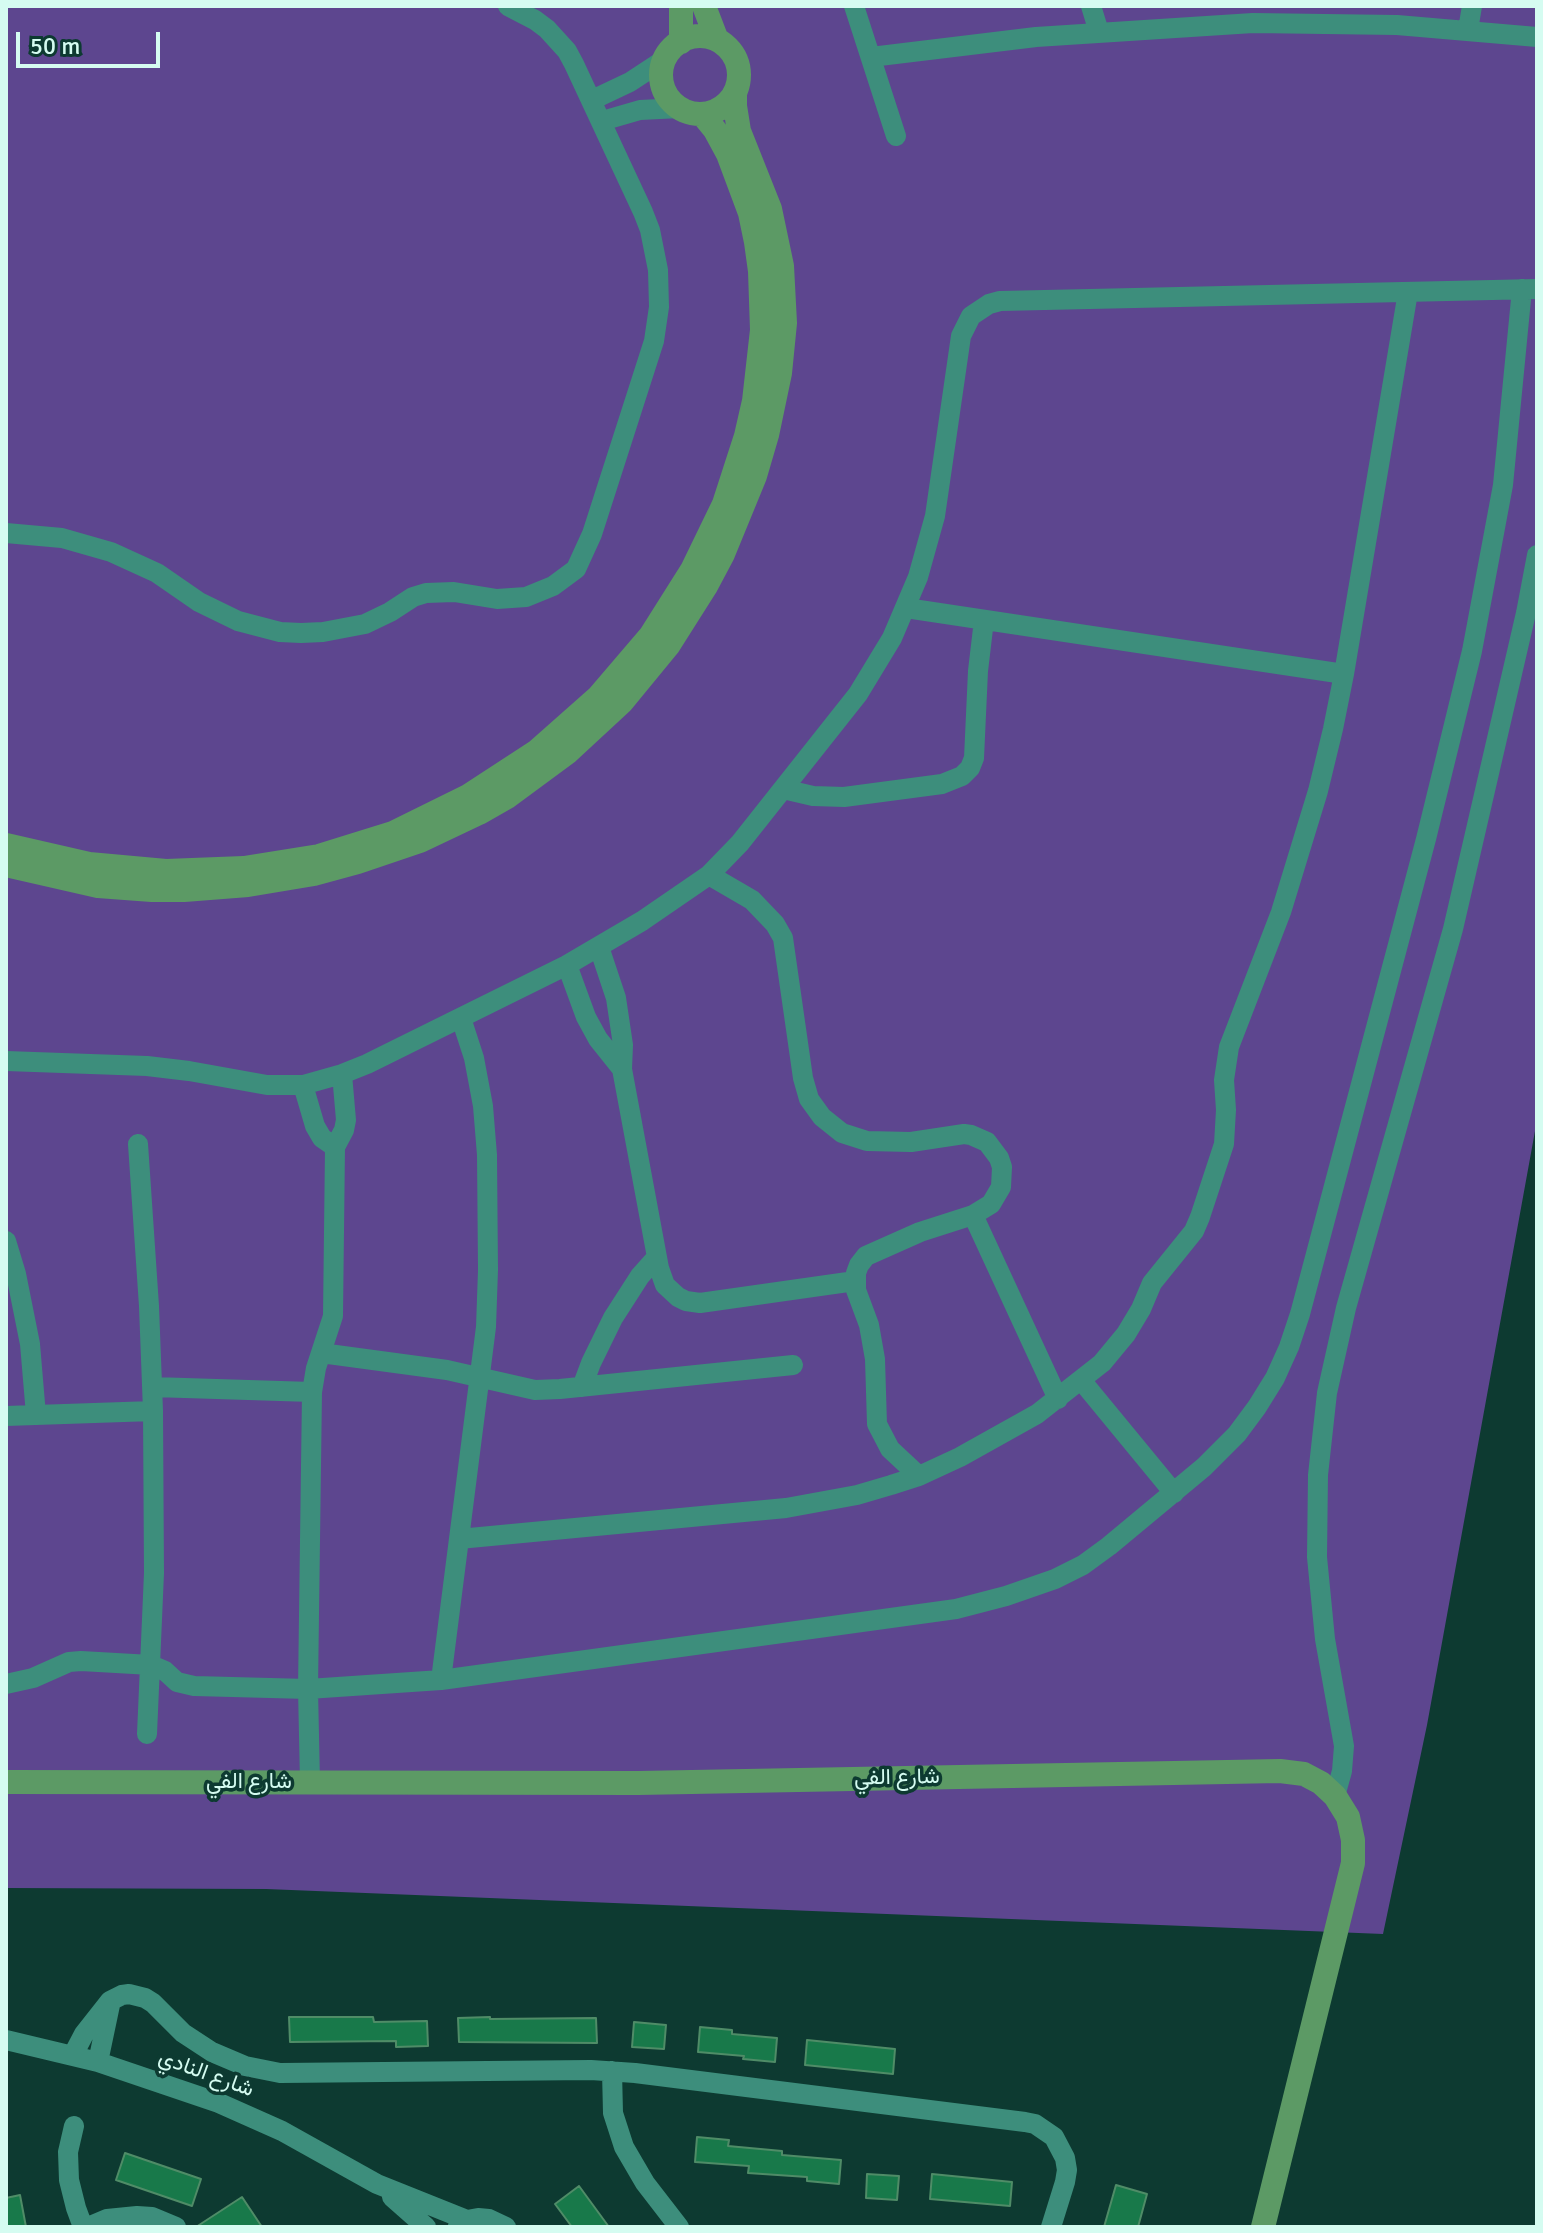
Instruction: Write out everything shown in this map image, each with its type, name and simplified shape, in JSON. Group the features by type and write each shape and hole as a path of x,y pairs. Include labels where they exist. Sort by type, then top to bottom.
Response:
{"street":[{"path":"6,533 62,538 111,552 157,573 218,612 238,621 280,632 323,632 365,624 413,597 440,591 497,599 526,597 553,586 576,569 592,534 654,341 659,307 658,270 650,230 574,64 558,40 535,20 508,6"},
{"path":"6,845 89,864 166,871 244,868 319,856 393,833 468,796 537,751 598,697 651,635 692,570 724,504 754,401 762,330 756,242 750,213 728,154 715,130 667,95 664,87 662,77 673,51 681,6"},
{"path":"602,121 640,110 721,108 735,93 739,83 737,63 733,54 717,40 704,6"},
{"path":"854,6 896,136"},
{"path":"1091,6 1099,32"},
{"path":"1468,30 1472,6"},
{"path":"871,57 952,46 1199,25 1325,23 1468,30 1537,37"},
{"path":"592,100 630,82 699,36 717,40"},
{"path":"6,865 98,886 152,890 248,885 314,874 420,841 479,813 507,797 568,752 622,702 668,646 723,554 755,476 780,373 785,323 779,251 770,209 739,131 735,93"},
{"path":"6,1061 147,1066 267,1085 303,1085 342,1074 567,965 675,901 709,875 740,843 858,694 892,638 922,567 935,516 961,336 965,325 980,309 1000,301 1529,289 1503,485 1472,651 1426,839 1300,1314 1284,1357 1257,1407 1237,1434 1174,1493 1083,1565 1055,1579 956,1609 904,1618 441,1680 308,1689 185,1685 151,1665 69,1662 33,1678 6,1684"},
{"path":"459,1539 786,1508 857,1495 919,1476 1037,1414 1102,1363 1126,1334 1152,1283 1187,1242 1200,1217 1224,1144 1224,1080 1229,1047 1301,852 1344,674 1408,292"},
{"path":"1263,2227 1353,1863 1353,1840 1348,1817 1335,1796 1342,1771 1344,1746 1325,1639 1317,1557 1318,1475 1327,1393 1346,1308 1453,929 1537,555"},
{"path":"906,608 1344,674"},
{"path":"783,789 813,796 844,797 942,784 962,776 974,758 984,620"},
{"path":"709,875 765,911 783,938 803,1078 809,1099 822,1117 842,1133 867,1141 911,1142 964,1134 978,1137 987,1142 999,1158 1001,1187 991,1204 973,1215 920,1232 866,1256 859,1265 855,1281 872,1338 877,1424 890,1449 919,1476"},
{"path":"599,947 621,1021 622,1069 665,1285 678,1297 693,1303 855,1281"},
{"path":"567,965 586,1017 598,1039 622,1069"},
{"path":"441,1680 486,1327 487,1155 479,1079 461,1018"},
{"path":"310,1782 308,1689 312,1392 313,1379 333,1316 335,1147 346,1120 342,1074"},
{"path":"303,1085 315,1126 322,1138 335,1147"},
{"path":"138,1144 153,1387 154,1573 147,1734"},
{"path":"973,1215 1058,1399"},
{"path":"6,1241 30,1344 36,1415"},
{"path":"582,1387 613,1318 640,1276 657,1257"},
{"path":"321,1353 447,1370 535,1390 793,1365"},
{"path":"1081,1380 1174,1493"},
{"path":"153,1387 312,1392"},
{"path":"6,1416 153,1411"},
{"name":"شارع الفي","path":"6,1782 638,1783 1280,1771 1304,1774 1321,1783 1335,1796"},
{"path":"73,2055 84,2034 110,2001 122,1995 145,1998 153,2003 183,2033 212,2052 245,2066 280,2073 612,2071 1035,2124 1054,2137 1061,2147 1067,2170 1051,2227"},
{"path":"98,2062 110,2001"},
{"name":"شارع النادي","path":"6,2040 73,2055 187,2090 251,2116 377,2184 462,2224 478,2218 489,2219 506,2227"},
{"path":"612,2071 613,2113 624,2147 645,2183 679,2227"},
{"path":"74,2126 68,2152 69,2180 76,2208 86,2227 107,2219 137,2216 152,2217 176,2227"},
{"name":"شارع النادي","path":"377,2184 426,2227"}],"shaded area":[{"path":"6,6 1537,6 1537,1120 1427,1725 1383,1934 266,1889 6,1888"}],"building":[{"path":"289,2017 373,2017 374,2022 427,2021 428,2046 396,2047 396,2041 290,2042"},
{"path":"458,2018 596,2018 597,2043 459,2042"},
{"path":"634,2022 666,2025 664,2049 632,2047"},
{"path":"700,2027 732,2030 732,2034 777,2038 775,2062 698,2052"},
{"path":"807,2040 895,2049 893,2074 805,2065"},
{"path":"697,2137 729,2140 728,2146 782,2151 782,2155 841,2160 839,2184 807,2181 807,2177 748,2173 749,2166 695,2162"},
{"path":"125,2153 201,2179 192,2206 116,2180"},
{"path":"867,2174 899,2176 897,2200 866,2198"},
{"path":"932,2174 1012,2182 1010,2206 930,2199"},
{"path":"1116,2185 1147,2194 1138,2227 1104,2227"},
{"path":"579,2186 609,2227 572,2227 555,2204"},
{"path":"20,2195 26,2227 6,2227 6,2198"},
{"path":"242,2197 262,2227 196,2227"}]}
